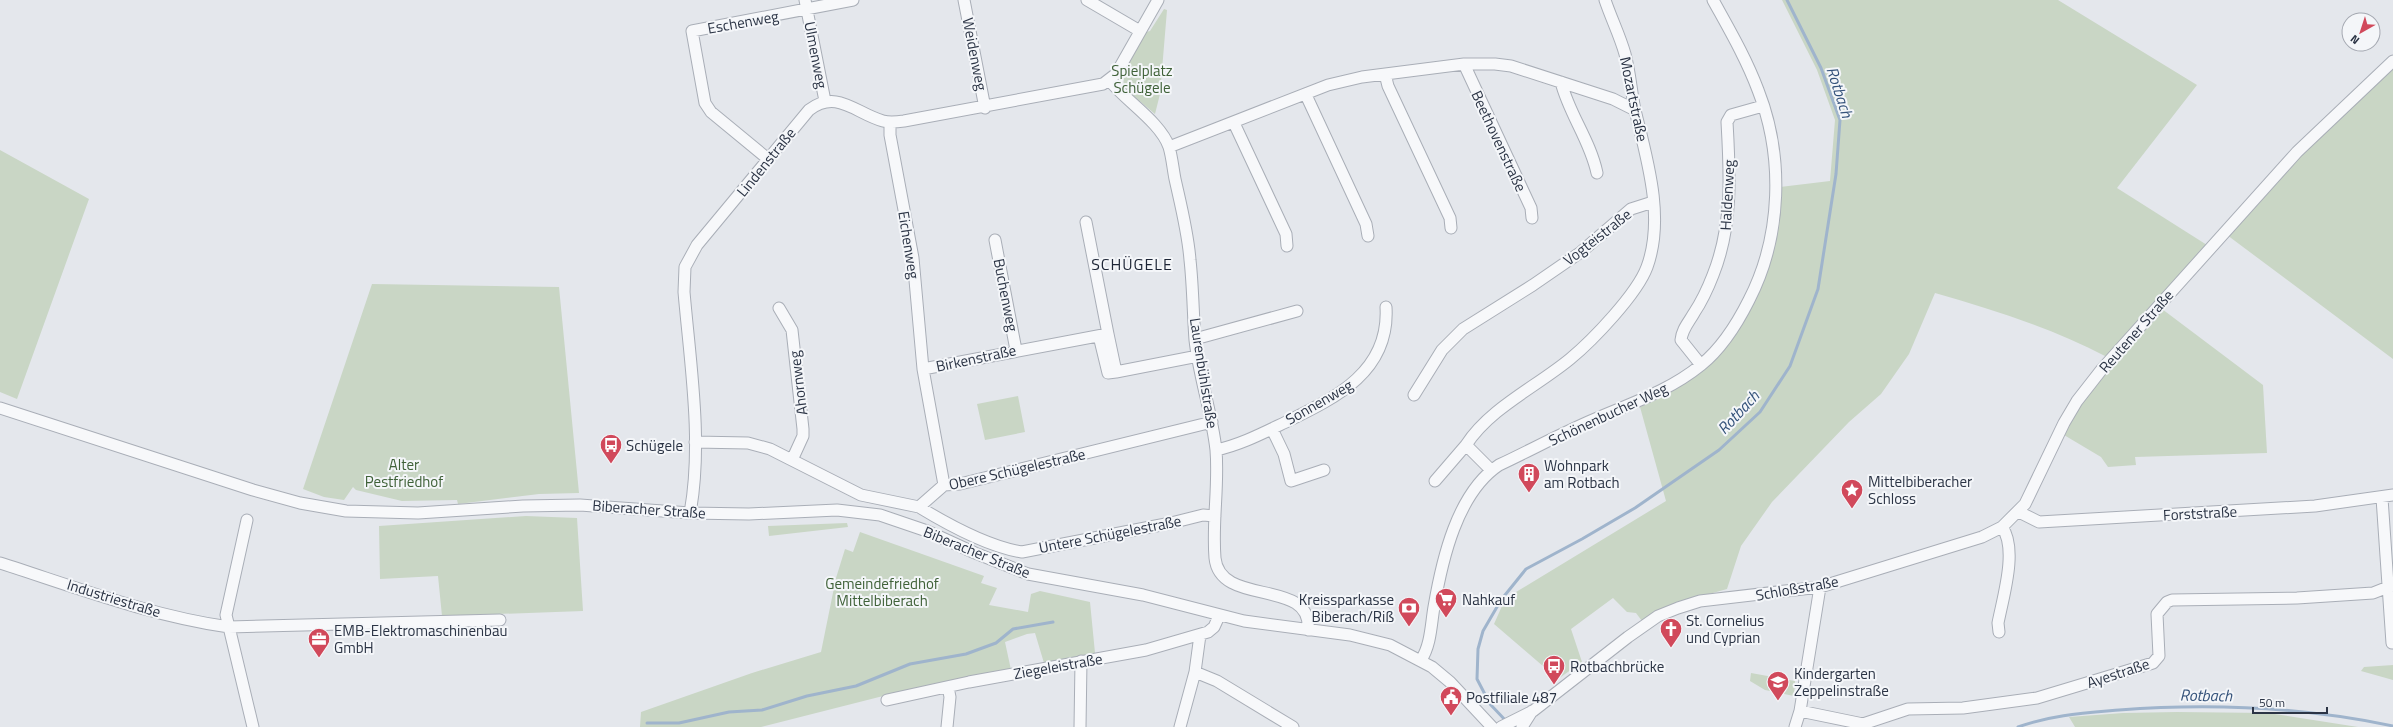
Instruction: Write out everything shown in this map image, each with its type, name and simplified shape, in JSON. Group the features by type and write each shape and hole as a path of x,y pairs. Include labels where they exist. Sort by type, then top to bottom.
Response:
{"street":[{"name":"Ulmenweg","path":"825,101 806,5 853,0"},
{"name":"Weidenweg","path":"964,0 985,108"},
{"path":"1087,0 1140,31"},
{"path":"825,101 839,102 890,122 985,108 1103,84 1110,81 1158,0"},
{"name":"Mozartstraße","path":"1605,0 1624,52 1635,110 1642,131 1652,202"},
{"name":"Schönenbucher Weg","path":"1421,660 1427,649 1440,580 1458,517 1471,494 1491,470 1595,419 1650,397 1669,387 1701,365 1720,346 1737,321 1753,291 1767,255 1776,189 1774,152 1763,106 1746,60 1713,0"},
{"name":"Eschenweg","path":"768,158 711,112 705,103 692,31 806,5"},
{"name":"Reutener Straße","path":"2002,527 2019,512 2030,496 2057,436 2077,401 2174,287 2297,152 2393,61"},
{"path":"1169,147 1306,95 1328,85 1385,74 1464,64 1495,64 1511,66 1613,99 1635,110"},
{"name":"Beethovenstraße","path":"1464,64 1531,208 1532,218"},
{"path":"1385,74 1388,86 1450,218 1451,228"},
{"name":"Laurenbühlstraße","path":"1110,81 1155,126 1169,147 1190,260 1195,339 1212,422 1216,450 1217,482 1215,559 1217,568 1224,579 1236,585 1285,598 1303,608 1310,618 1308,630"},
{"path":"1561,82 1565,99 1593,153 1597,173"},
{"path":"1306,95 1366,224 1368,236"},
{"name":"Lindenstraße","path":"690,513 694,486 695,442 684,292 685,267 697,245 808,110 825,101"},
{"name":"Haldenweg","path":"1701,365 1680,340 1682,332 1709,283 1724,240 1730,184 1727,122 1731,116 1763,106"},
{"name":"Eichenweg","path":"890,122 890,135 913,258 923,369"},
{"path":"1234,123 1286,234 1287,246"},
{"name":"Vogteistraße","path":"1414,395 1442,350 1463,328 1533,285 1580,252 1631,209 1652,202 1654,238 1650,257 1642,276 1630,296 1571,358 1487,421 1435,481"},
{"path":"1086,222 1103,335 1116,372 1198,356"},
{"name":"Buchenweg","path":"995,240 1016,350"},
{"name":"Sonnenweg","path":"1216,450 1232,447 1272,429 1328,401 1357,380 1368,368 1381,344 1387,322 1386,307"},
{"name":"Ahornweg","path":"779,308 792,330 803,429 803,436 792,460"},
{"path":"1195,339 1297,311"},
{"name":"Birkenstraße","path":"944,485 923,369 1016,350 1103,335"},
{"name":"Biberacher Straße","path":"0,408 253,490 300,503 346,511 418,514 524,506 586,505 690,513 749,514 837,510 880,515 927,531 975,553 1028,574 1143,595 1219,616 1269,626 1350,635 1376,641 1396,648 1421,660 1450,682 1499,725"},
{"name":"Obere Schügelestraße","path":"919,507 944,485 960,484 1212,422"},
{"name":"Sonnenweg","path":"1272,429 1284,454 1291,481 1324,470"},
{"path":"695,442 748,443 770,449 860,495 919,507"},
{"path":"1466,445 1491,470"},
{"name":"Forststraße","path":"2019,512 2039,522 2315,506 2388,497 2391,586"},
{"name":"Untere Schügelestraße","path":"919,507 954,528 1007,548 1022,552 1199,516 1215,516"},
{"path":"247,520 226,615 253,727"},
{"path":"1999,632 1998,623 2010,549 2008,535 2002,527"},
{"name":"Schloßstraße","path":"1499,725 1533,711 1628,637 1658,616 1678,608 1700,601 1820,587 1982,537 2002,527"},
{"name":"Industriestraße","path":"0,563 143,607 202,623 229,627 500,620"},
{"path":"2391,586 2392,642"},
{"name":"Ayestraße","path":"1800,711 1863,724 1908,709 1963,708 2037,698 2153,663 2159,656 2157,614 2167,602 2172,600 2297,598 2373,593 2391,586"},
{"path":"1795,727 1800,711 1820,587"},
{"name":"Ziegeleistraße","path":"887,700 1081,661 1146,650 1200,635 1214,627 1219,616"},
{"path":"1180,727 1195,672 1200,635"},
{"path":"1080,727 1081,661"},
{"path":"1195,672 1217,681 1293,727"},
{"path":"948,687 950,696 948,727"},
{"name":"Schloßstraße","path":"1522,727 1533,711"}],"green space":[{"path":"1782,0 2058,0 2197,85 2117,188 2207,245 2107,357 2044,328 1935,293 1909,354 1881,394 1849,422 1772,502 1741,546 1727,589 1677,603 1642,621 1636,613 1627,612 1613,598 1571,629 1582,662 1558,679 1494,624 1502,606 1516,592 1666,501 1640,407 1658,399 1700,372 1766,273 1776,231 1780,187 1830,181 1835,120 1817,70"},
{"name":"Spielplatz Schügele","path":"1164,9 1167,10 1160,94 1155,114 1124,88 1123,73 1146,32 1150,31"},
{"path":"2393,67 2393,359 2227,235 2301,156"},
{"path":"0,150 89,199 17,399 0,392"},
{"name":"Alter Pestfriedhof","path":"372,284 559,287 579,493 539,494 458,504 457,500 402,501 356,490 353,487 344,500 324,497 303,489"},
{"path":"2162,309 2263,385 2267,453 2135,457 2136,465 2108,467 2101,457 2064,435 2073,417 2108,369"},
{"path":"1018,396 1025,432 985,440 977,404"},
{"path":"526,516 577,518 583,611 442,616 438,576 380,579 379,526"},
{"path":"847,523 848,527 769,536 768,526"},
{"name":"Gemeindefriedhof Mittelbiberach","path":"860,532 984,576 981,583 997,588 989,605 1028,612 1031,594 1040,591 1090,602 1095,653 1044,663 1035,633 1027,634 1005,642 1011,670 887,695 761,727 640,727 641,712 752,673 821,652 836,578 845,549 853,552"},
{"path":"2393,665 2393,680 2361,671 2364,667"},
{"path":"1751,673 1795,681 1794,696 1765,690 1750,681"},
{"path":"2123,713 2268,713 2358,727 2075,727 2069,717"}],"waterway":[{"name":"Rotbach","path":"1507,722 1490,704 1477,679 1478,649 1483,631 1501,600 1526,569 1635,508 1719,450 1760,412 1790,366 1818,289 1836,174 1840,120 1821,68 1787,0"},
{"path":"647,723 679,723 729,712 762,710 807,696 856,686 910,664 966,654 996,643 1013,629 1053,622"},
{"name":"Rotbach","path":"2018,727 2055,717 2119,710 2188,707 2257,708 2325,714 2393,726"}],"place":[{"name":"Schügele","path":"611,464"},
{"name":"Wohnpark am Rotbach","path":"1529,494"},
{"name":"Mittelbiberacher Schloss","path":"1852,510"},
{"name":"Nahkauf","path":"1446,618"},
{"name":"Kreissparkasse Biberach/Riß","path":"1409,628"},
{"name":"St. Cornelius und Cyprian","path":"1671,648"},
{"name":"EMB-Elektromaschinenbau GmbH","path":"319,658"},
{"name":"Rotbachbrücke","path":"1554,686"},
{"name":"Kindergarten Zeppelinstraße","path":"1778,702"},
{"name":"Postfiliale 487","path":"1451,716"}],"district":[{"name":"SCHÜGELE","path":"1132,264"}]}
